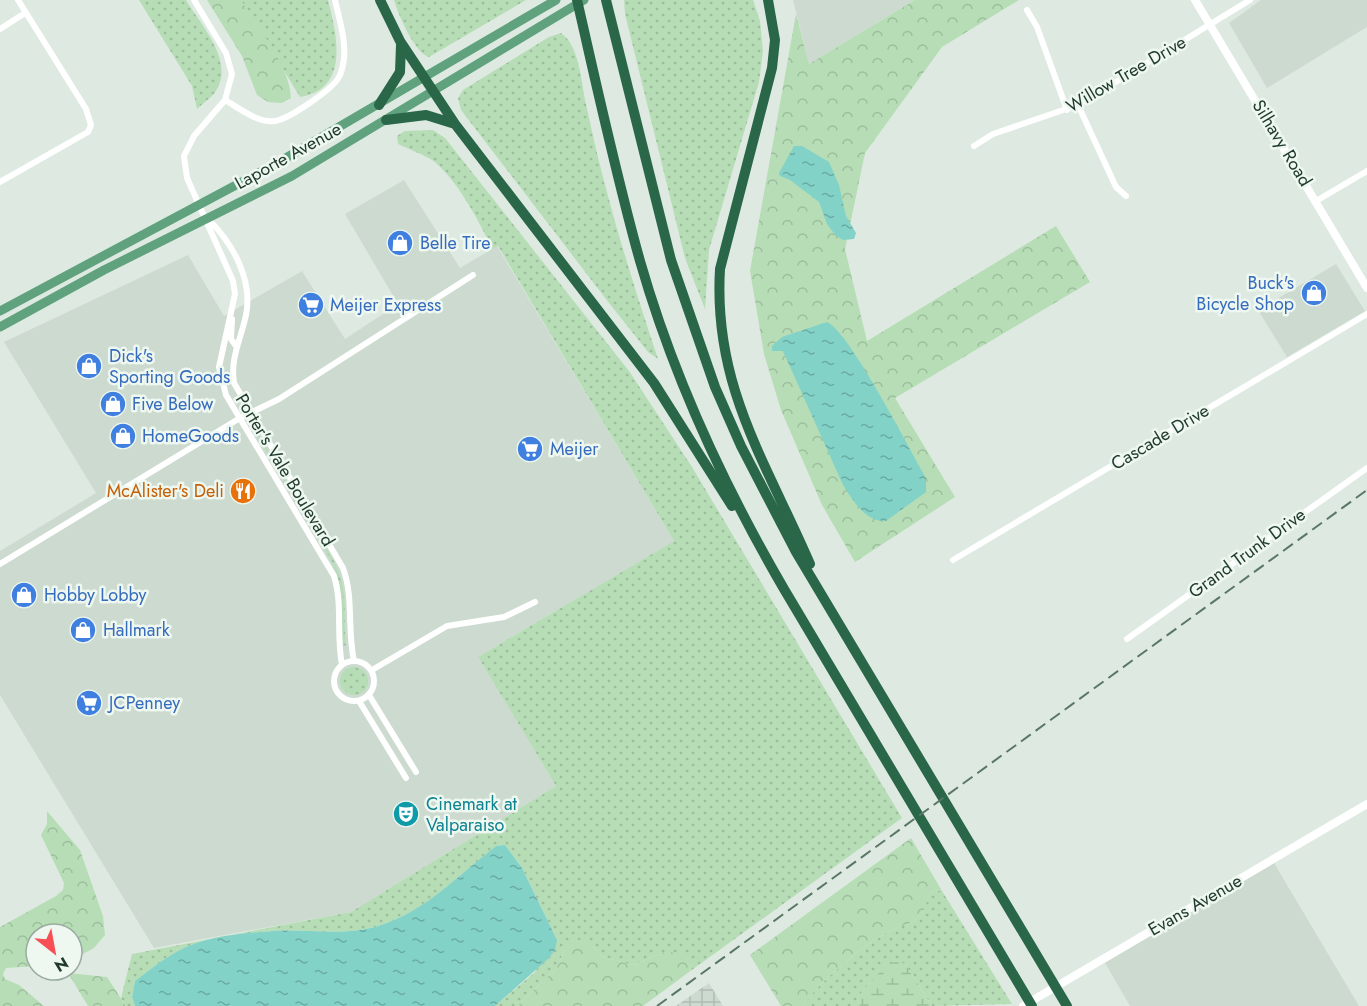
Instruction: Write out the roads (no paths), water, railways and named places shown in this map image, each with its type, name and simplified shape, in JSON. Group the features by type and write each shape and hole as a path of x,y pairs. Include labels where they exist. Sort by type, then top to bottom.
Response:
{"highway":[{"path":"380,0 400,41 455,124 628,347 750,531 1032,1006"},
{"path":"577,0 640,261 693,410 750,531"},
{"path":"606,0 671,260 715,387 766,497 828,606 1067,1006"},
{"path":"768,0 775,40 772,68 720,269 721,337 737,403 828,606"},
{"path":"379,105 400,72 400,41"},
{"path":"386,120 426,115 455,124"}],"main road":[{"name":"Laporte Avenue","path":"0,311 379,105 556,0"},
{"name":"Laporte Avenue","path":"0,327 292,176 584,0"}],"street":[{"path":"0,182 88,132 91,125 86,109 18,0"},
{"path":"194,0 229,61 231,80 225,100 259,118 275,121 297,111 327,90 339,78 344,58 343,35 335,0"},
{"name":"Silhavy Road","path":"1195,0 1367,288"},
{"name":"Willow Tree Drive","path":"974,146 993,134 1078,105 1211,26 1250,0"},
{"path":"1027,10 1038,27 1067,110"},
{"path":"0,29 25,13"},
{"name":"Porter's Vale Boulevard","path":"225,100 194,136 184,156 187,178 207,218 212,238 233,281 236,294 219,367 226,395 334,576 339,596 337,629 342,665"},
{"path":"1078,105 1116,187 1126,196"},
{"path":"1316,201 1367,171"},
{"name":"Porter's Vale Boulevard","path":"207,218 221,232 232,249 245,281 248,297 246,315 236,346 232,373 234,383 343,568 350,595 350,642 354,661"},
{"path":"0,564 249,412 260,410 279,399 472,275"},
{"path":"231,312 231,339 236,346"},
{"name":"Cascade Drive","path":"953,560 1367,314"},
{"name":"Grand Trunk Drive","path":"1127,639 1367,468"},
{"path":"372,670 447,626 494,620 535,602"},
{"path":"354,661 363,663 372,670 374,685 369,695 359,701 347,700 337,692 334,677 342,665 354,661"},
{"path":"369,695 416,772"},
{"path":"359,701 406,778"},
{"name":"Evans Avenue","path":"1023,1006 1367,804"}],"water":[{"path":"794,146 802,146 829,162 839,185 846,216 856,233 854,239 843,240 836,236 827,224 819,202 790,180 780,176 779,173"},
{"path":"827,322 837,330 864,368 926,478 926,492 886,521 879,521 866,514 851,497 843,485 783,351 772,351 772,346 782,337"},
{"path":"505,845 522,868 557,940 555,950 548,959 495,1006 135,1006 132,997 135,981 166,958 187,947 224,936 250,933 350,931 375,927 393,921 425,903 496,846"}],"railway":[{"path":"657,1006 1367,490"}],"place":[{"name":"Belle Tire","path":"400,243"},
{"name":"Buck's Bicycle Shop","path":"1314,293"},
{"name":"Meijer Express","path":"311,305"},
{"name":"Dick's Sporting Goods","path":"89,366"},
{"name":"Five Below","path":"113,404"},
{"name":"HomeGoods","path":"123,436"},
{"name":"Meijer","path":"530,449"},
{"name":"McAlister's Deli","path":"243,491"},
{"name":"Hobby Lobby","path":"24,595"},
{"name":"Hallmark","path":"83,630"},
{"name":"JCPenney","path":"89,703"},
{"name":"Cinemark at Valparaiso","path":"406,814"}]}
